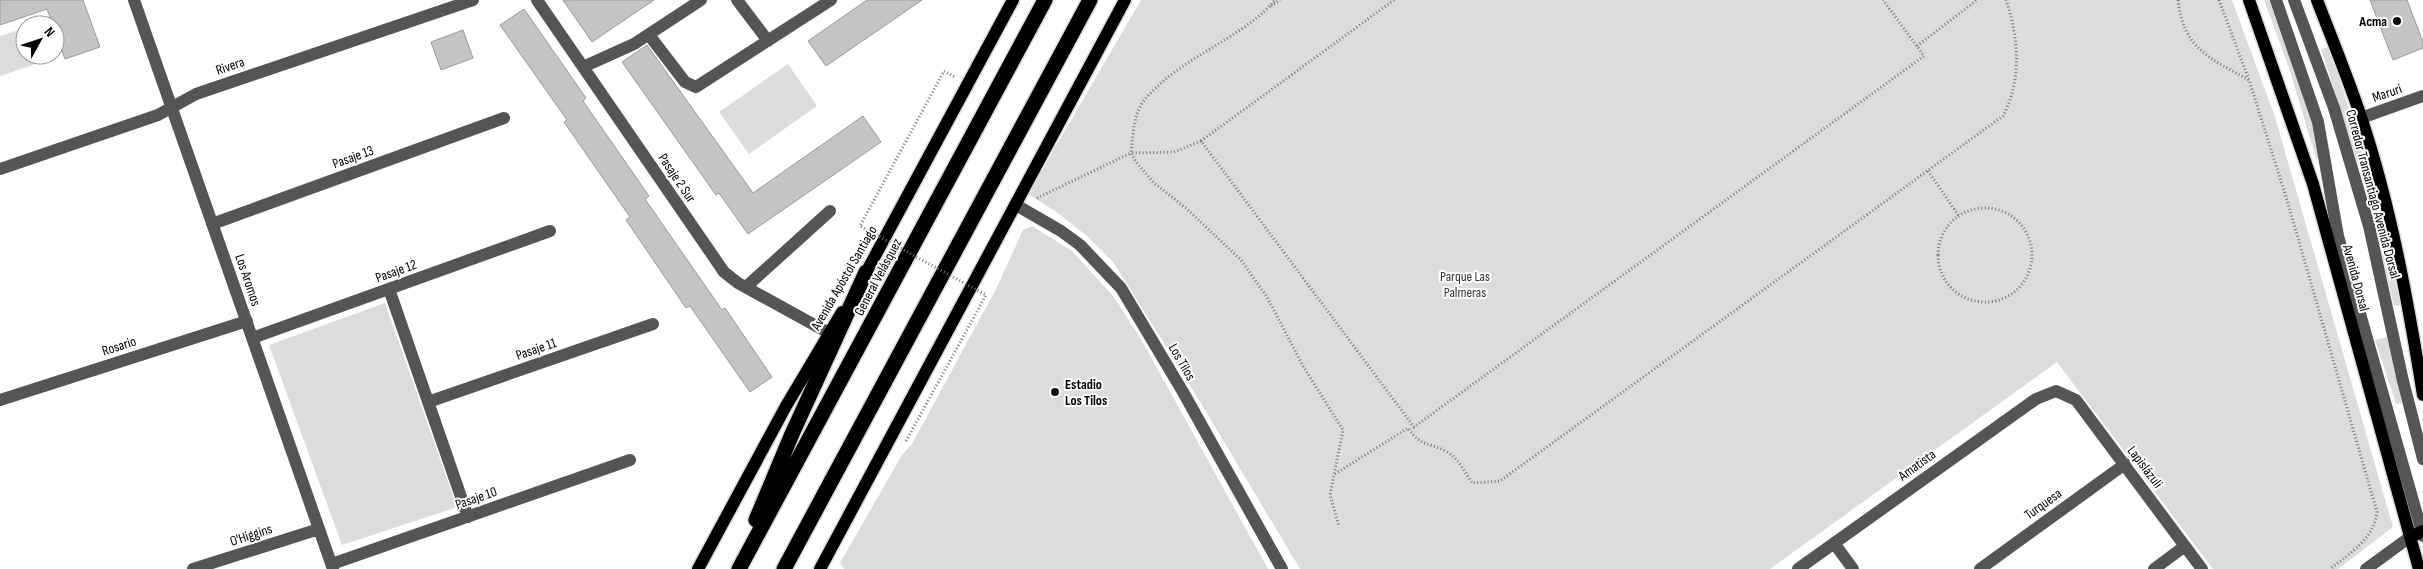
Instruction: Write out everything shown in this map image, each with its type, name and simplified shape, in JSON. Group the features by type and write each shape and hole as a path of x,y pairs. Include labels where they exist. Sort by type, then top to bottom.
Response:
{"highway":[{"name":"General Velásquez","path":"738,569 1045,0"},
{"path":"785,569 1090,0"},
{"path":"1031,109 1101,0"},
{"path":"738,569 792,434 866,272"}],"main road":[{"name":"Avenida Apóstol Santiago","path":"698,569 786,406 866,272 1014,0"},
{"path":"820,569 1125,0"},
{"name":"Avenida Dorsal","path":"2249,0 2313,184 2420,534 2419,569"},
{"path":"2317,0 2362,118 2395,245 2423,395"}],"street":[{"name":"Los Aromos","path":"134,0 333,567"},
{"name":"Rivera","path":"0,170 158,115 196,94 473,0"},
{"name":"Pasaje 2 Sur","path":"537,0 719,266 730,278 746,288 829,333"},
{"path":"583,67 634,44 701,0"},
{"path":"737,0 768,41"},
{"path":"649,35 685,82 696,87 831,0"},
{"path":"2276,0 2311,97 2323,139 2338,236 2420,534 2366,569"},
{"name":"Corredor Transantiago Avenida Dorsal","path":"2294,0 2331,99 2369,226 2403,381 2423,459"},
{"name":"Maruri","path":"2362,118 2423,96"},
{"name":"Pasaje 13","path":"212,224 504,118"},
{"name":"Los Tilos","path":"1016,205 1061,231 1080,245 1121,288 1183,392 1282,569"},
{"path":"746,288 830,211"},
{"name":"Pasaje 12","path":"252,338 550,232"},
{"path":"389,289 468,517"},
{"name":"Rosario","path":"0,400 247,321"},
{"name":"Pasaje 11","path":"428,402 653,324"},
{"name":"Lapislázuli","path":"2056,391 2076,400 2202,569"},
{"name":"Amatista","path":"1798,569 2036,399 2056,391"},
{"name":"Pasaje 10","path":"333,567 630,460"},
{"name":"Turquesa","path":"1980,569 2125,464"},
{"name":"O'Higgins","path":"193,569 319,529"},
{"path":"1834,543 1853,569"},
{"path":"2154,569 2185,546"}],"path":[{"path":"1269,8 1275,0"},
{"path":"1280,0 1179,67 1152,91 1140,107 1134,122 1131,152 1136,162 1154,182 1186,208 1241,260 1267,297 1303,366 1343,430 1330,495 1339,526"},
{"path":"1036,198 1131,152 1174,152 1201,141 1394,0"},
{"path":"1201,141 1414,427 1924,56 1883,0"},
{"path":"1917,46 1977,0"},
{"path":"1335,474 1408,428 1416,439 1426,445 1446,451 1453,456 1472,483 1500,481 2003,116 2010,103 2016,83 2017,64 2014,33 2006,0"},
{"path":"2178,0 2183,23 2203,54 2249,80"},
{"path":"2219,0 2249,80 2287,200 2377,512 2375,526 2361,545 2330,569"},
{"path":"906,441 986,295 860,226 944,71"},
{"path":"1928,171 1959,216"},
{"path":"1978,208 1993,209 2008,214 2020,224 2028,237 2032,252 2030,267 2024,281 2014,292 2000,299 1978,301 1956,292 1946,281 1939,267 1938,251 1942,236 1950,223 1959,216 1978,208"}],"green space":[{"name":"Parque Las Palmeras","path":"1141,0 2232,0 2275,117 2393,527 2338,569 2213,569 2057,362 1770,569 1300,569 1178,365 1113,262 1087,236 1055,211 1028,194"},
{"path":"2264,0 2272,0 2300,75 2320,149 2317,161 2288,65"},
{"path":"15,31 15,65 33,65 0,76 0,36"},
{"path":"2328,47 2359,142 2401,305 2394,306 2366,190 2321,49"},
{"path":"788,64 817,106 749,154 719,112"},
{"name":"Estadio Los Tilos","path":"1032,226 1072,251 1114,297 1141,339 1268,569 844,569 840,563 902,455 912,444 996,289 1023,230"},
{"path":"385,303 457,507 342,545 269,345"},
{"path":"2387,337 2402,403 2396,404 2375,340"}],"building":[{"path":"0,0 83,0 100,47 65,59 65,15 49,15 47,9 29,15 15,15 15,20 0,25"},
{"path":"563,0 654,0 592,42"},
{"path":"867,0 922,0 826,66 808,41"},
{"name":"Acma","path":"2370,0 2407,0 2423,42 2423,48 2393,60"},
{"path":"524,9 586,98 583,101 649,196 645,199 722,310 725,308 772,377 750,392 690,306 686,308 626,220 630,217 564,122 567,120 500,25"},
{"path":"463,30 473,58 441,70 431,42"},
{"path":"647,45 753,193 863,116 881,142 748,234 719,193 716,195 622,62"}],"place":[{"name":"Acma","path":"2397,21"},
{"name":"Estadio Los Tilos","path":"1055,392"}]}
